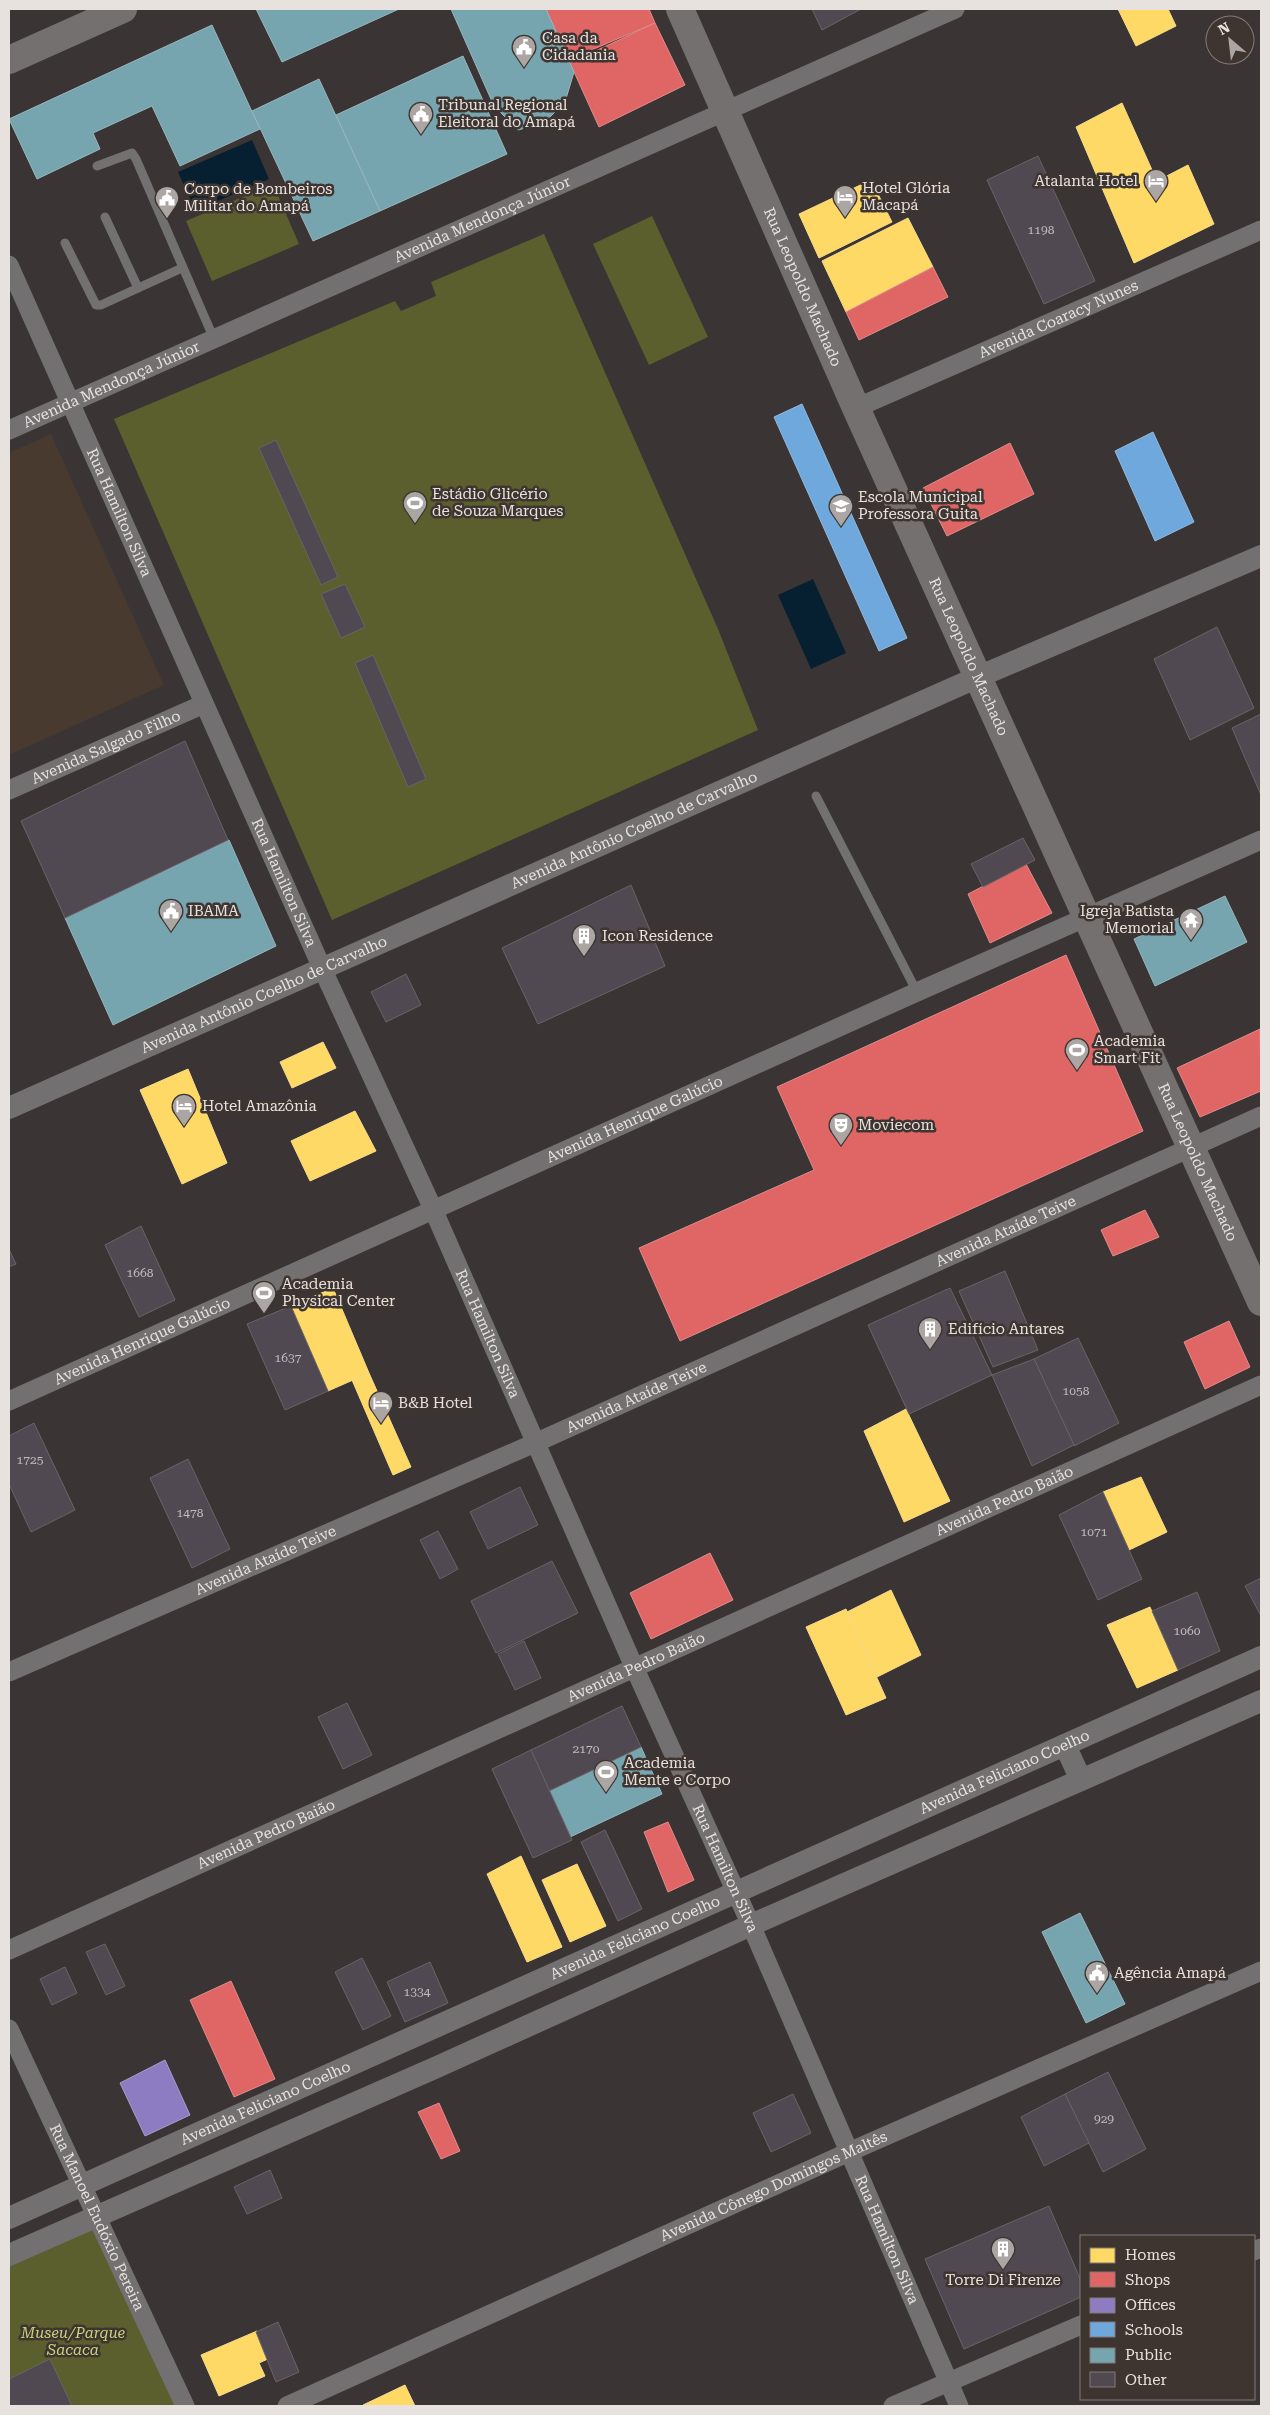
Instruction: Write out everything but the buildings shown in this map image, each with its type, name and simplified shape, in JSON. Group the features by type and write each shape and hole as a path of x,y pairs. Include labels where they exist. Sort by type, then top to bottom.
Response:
{"main road":[{"path":"9,60 123,9"},
{"name":"Rua Leopoldo Machado","path":"680,9 856,408 1261,1302"}],"street":[{"name":"Avenida Mendonça Júnior","path":"9,430 955,9"},
{"name":"Avenida Coaracy Nunes","path":"856,408 1261,230"},
{"name":"Rua Hamilton Silva","path":"9,265 322,968 433,1209 635,1669 751,1925 959,2406"},
{"name":"Avenida Antônio Coelho de Carvalho","path":"9,1108 978,677 1261,556"},
{"name":"Avenida Salgado Filho","path":"9,790 204,704"},
{"name":"Avenida Henrique Galúcio","path":"9,1401 917,992 1261,840"},
{"name":"Avenida Ataíde Teive","path":"9,1672 535,1442 1261,1116"},
{"name":"Avenida Pedro Baião","path":"9,1950 1261,1385"},
{"name":"Avenida Feliciano Coelho","path":"9,2218 81,2184 422,2034 1261,1657"},
{"path":"9,2255 437,2067 751,1925 1261,1701"},
{"path":"1065,1745 1081,1780"},
{"name":"Avenida Cônego Domingos Maltês","path":"287,2406 849,2152 1261,1971"},
{"name":"Rua Manoel Eudóxio Pereira","path":"9,2029 185,2406"},
{"path":"422,2034 437,2067"},
{"path":"894,2406 1080,2325"}],"lane":[{"path":"98,166 132,153 214,339"},
{"path":"105,218 138,288"},
{"path":"65,243 96,305 101,305 182,268"},
{"path":"816,796 917,992"}],"shaded area":[{"path":"51,434 164,685 9,755 9,453"}],"green space":[{"path":"273,184 299,244 212,281 186,221"},
{"path":"652,216 708,337 649,365 593,244"},
{"name":"Estádio Glicério de Souza Marques","path":"544,234 718,629 758,730 332,920 114,419 395,301 401,311 436,296 431,282"},
{"name":"Museu/Parque Sacaca","path":"90,2222 175,2406 9,2406 9,2259"}],"water":[{"path":"252,140 269,179 195,211 178,172"},
{"path":"813,579 846,653 811,669 778,595"}],"place":[{"name":"Casa da Cidadania","path":"524,68"},
{"name":"Tribunal Regional Eleitoral do Amapá","path":"421,135"},
{"name":"Atalanta Hotel","path":"1156,202"},
{"name":"Hotel Glória Macapá","path":"845,218"},
{"name":"Corpo de Bombeiros Militar do Amapá","path":"167,219"},
{"name":"Estádio Glicério de Souza Marques","path":"415,524"},
{"name":"Escola Municipal Professora Guita","path":"841,527"},
{"name":"IBAMA","path":"171,932"},
{"name":"Igreja Batista Memorial","path":"1191,941"},
{"name":"Icon Residence","path":"584,957"},
{"name":"Academia Smart Fit","path":"1077,1071"},
{"name":"Hotel Amazônia","path":"184,1127"},
{"name":"Moviecom","path":"841,1146"},
{"name":"Academia Physical Center","path":"264,1314"},
{"name":"Edifício Antares","path":"930,1350"},
{"name":"B&B Hotel","path":"381,1424"},
{"name":"Academia Mente e Corpo","path":"606,1793"},
{"name":"Agência Amapá","path":"1097,1994"},
{"name":"Torre Di Firenze","path":"1003,2270"}]}
